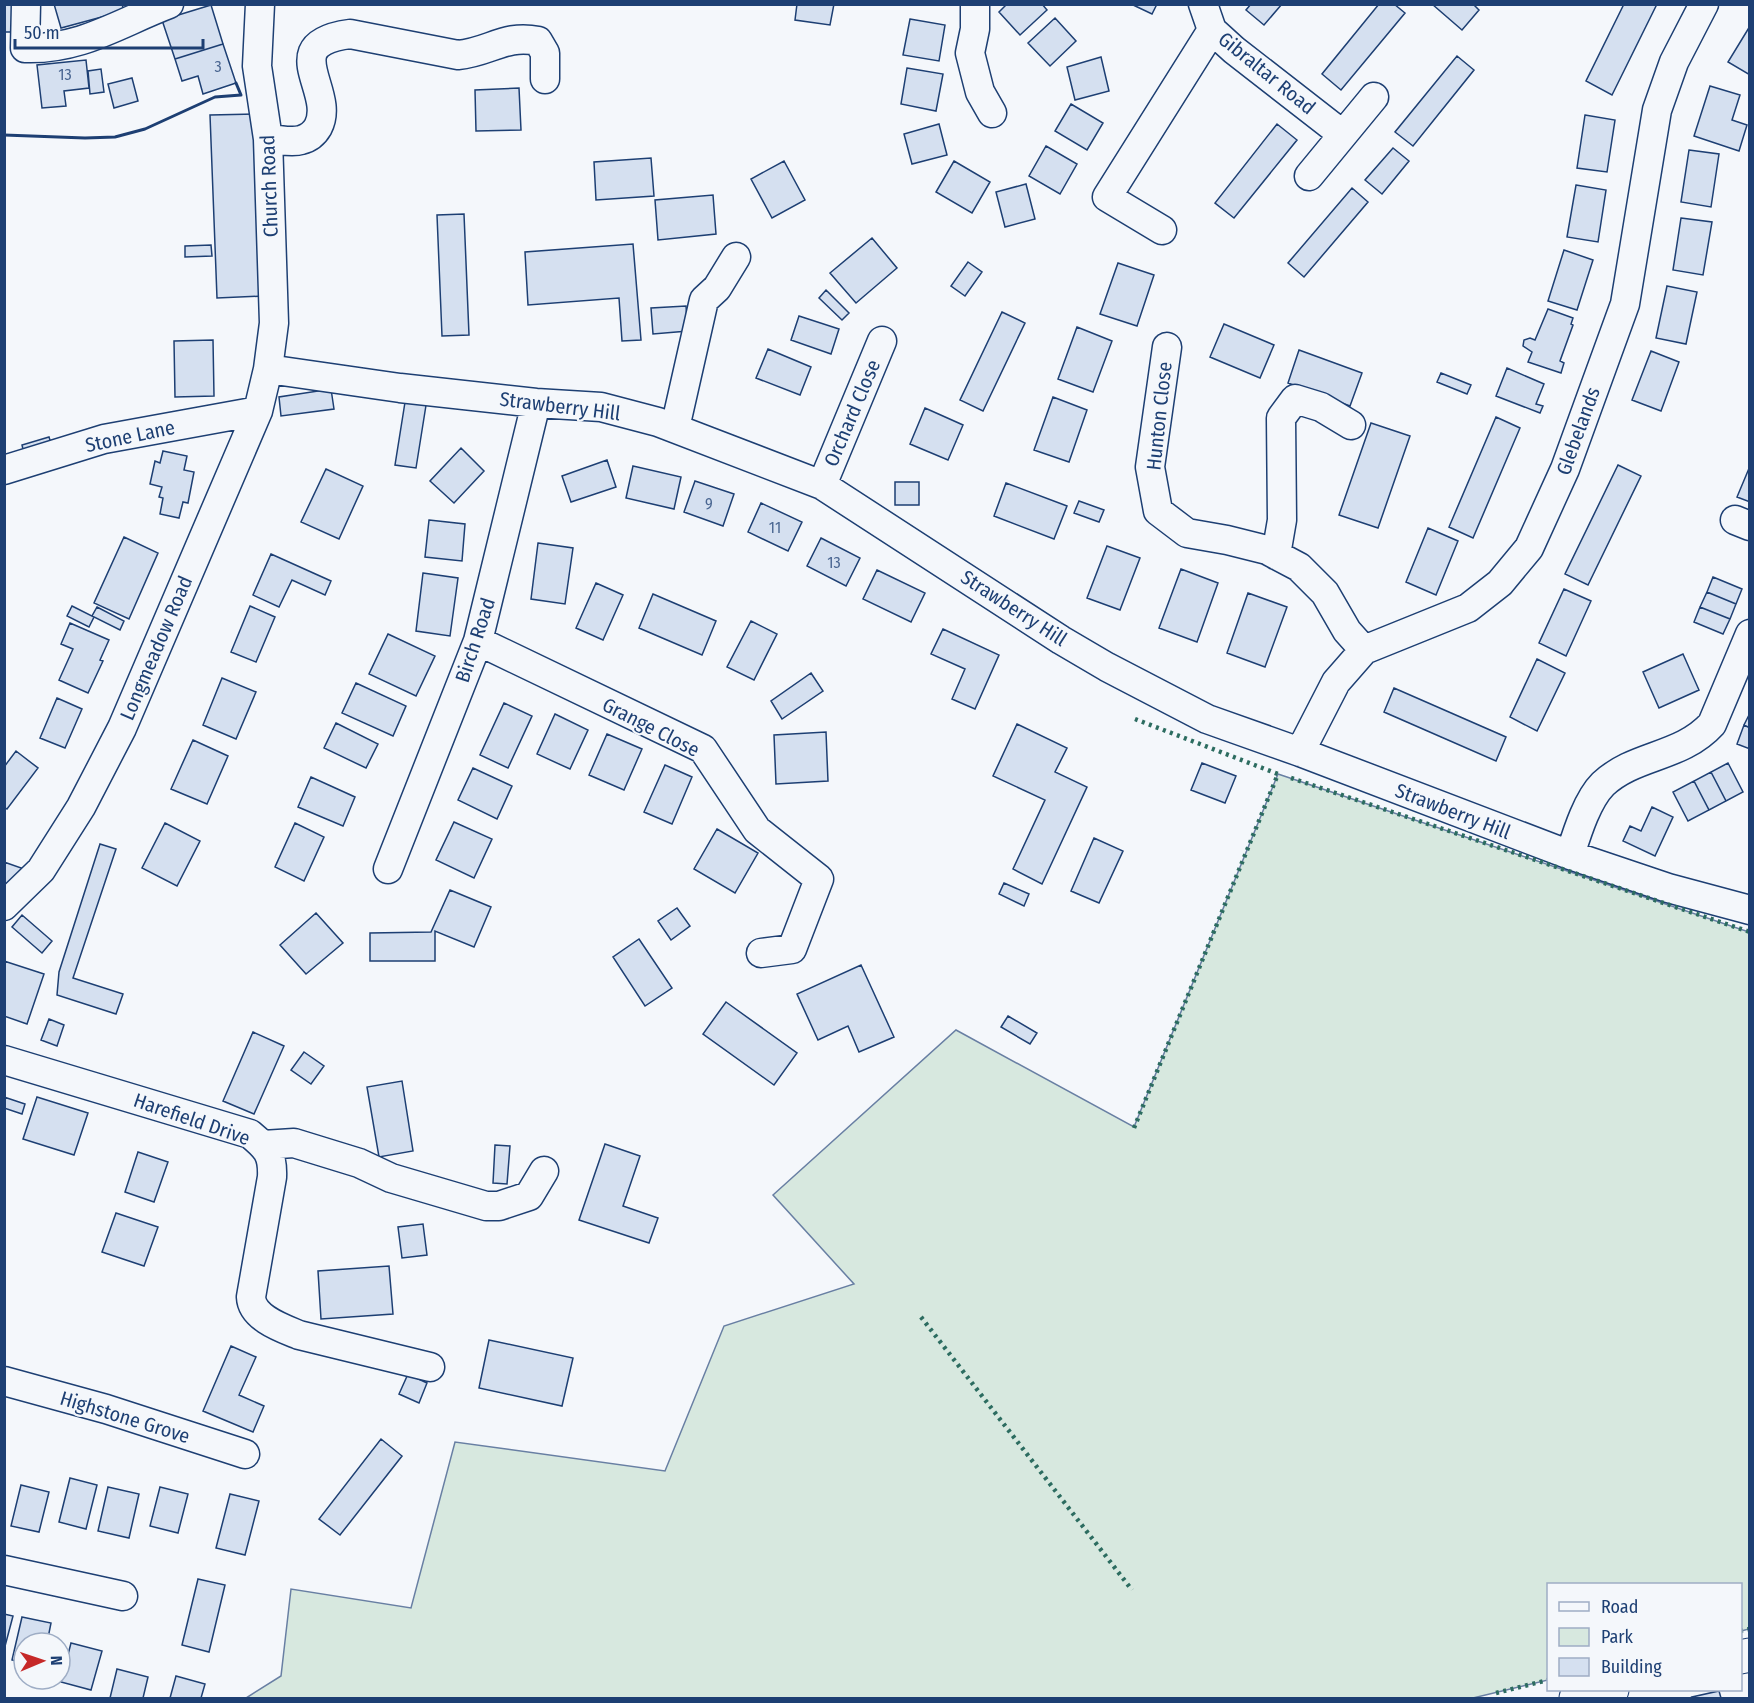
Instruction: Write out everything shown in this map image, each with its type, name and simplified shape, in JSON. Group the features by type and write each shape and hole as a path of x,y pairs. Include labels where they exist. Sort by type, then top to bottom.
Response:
{"highway":[{"path":"1579,1698 1605,1691"}],"street":[{"path":"26,4 25,48 41,49 101,35 169,4"},
{"name":"Church Road","path":"260,4 258,66 268,139 274,323 268,369"},
{"path":"975,4 975,29 970,53 981,93 992,113"},
{"name":"Glebelands","path":"1300,752 1336,682 1364,650 1468,608 1500,583 1529,548 1565,469 1625,304 1657,110 1674,62 1704,4"},
{"path":"1162,230 1107,197 1208,17"},
{"name":"Gibraltar Road","path":"1208,17 1234,50 1342,134"},
{"path":"268,139 300,141 314,134 322,112 312,57 314,49 324,40 335,36 350,34 458,55 473,54 507,40 523,38 538,41 545,53 545,79"},
{"path":"1309,176 1374,97"},
{"path":"675,428 704,300 717,288 736,257"},
{"name":"Orchard Close","path":"822,485 882,341"},
{"name":"Hunton Close","path":"1167,347 1150,467 1158,510 1187,533 1267,550 1299,567 1325,593 1347,632 1364,650"},
{"name":"Strawberry Hill","path":"268,369 400,388 536,403 601,407 675,428 822,485 1061,640 1107,667 1207,719 1570,855 1668,888 1749,910"},
{"name":"Longmeadow Road","path":"4,906 21,892 41,870 81,807 122,728 258,411 268,369"},
{"path":"1276,555 1282,520 1281,418 1295,399 1321,407 1351,425"},
{"name":"Birch Road","path":"388,869 478,641 536,403"},
{"name":"Stone Lane","path":"4,470 104,439 258,411"},
{"path":"1570,855 1579,828 1594,796 1602,785 1631,766 1686,746 1703,734 1712,724 1749,634"},
{"name":"Grange Close","path":"478,641 703,749 757,830 819,879 792,949 761,953"},
{"name":"Harefield Drive","path":"4,1060 250,1134 263,1145 272,1161 272,1177 251,1297 251,1306 255,1312 299,1335 430,1367"},
{"path":"263,1145 294,1143 359,1163 391,1178 486,1206 499,1206 529,1196 544,1171"},
{"name":"Highstone Grove","path":"4,1381 106,1409 245,1454"},
{"path":"4,1570 123,1595"}],"green space":[{"path":"1278,774 1749,932 1749,1629 1742,1631 1742,1583 1547,1583 1547,1680 1473,1698 246,1698 281,1676 291,1589 411,1608 455,1442 665,1471 724,1326 854,1284 773,1195 956,1030 1134,1127"}],"building":[{"path":"4,4 13,4 13,32 4,32"},
{"path":"54,4 122,4 124,11 61,28"},
{"path":"797,4 834,4 830,25 795,20"},
{"path":"1007,4 1042,4 1047,10 1020,35 999,12"},
{"path":"1131,4 1157,4 1152,14"},
{"path":"1251,4 1282,4 1264,25 1246,10"},
{"path":"1379,4 1394,4 1405,13 1341,90 1322,74"},
{"path":"1432,4 1473,4 1479,10 1462,30"},
{"path":"1624,4 1657,4 1612,95 1586,81"},
{"path":"211,5 223,44 175,59 162,20"},
{"path":"1055,18 1076,41 1050,66 1028,43"},
{"path":"910,19 945,25 939,61 903,55"},
{"path":"1750,26 1750,75 1728,62"},
{"path":"223,44 236,83 203,94 198,76 182,81 175,59"},
{"path":"1457,56 1474,70 1413,146 1395,132"},
{"path":"1101,57 1109,91 1075,100 1067,67"},
{"path":"86,60 89,88 64,91 66,106 42,108 37,65"},
{"path":"907,68 943,74 936,111 901,104"},
{"path":"101,69 104,92 90,94 88,71"},
{"path":"132,78 138,101 114,108 108,84"},
{"path":"1710,86 1740,95 1732,120 1747,125 1739,151 1694,136"},
{"path":"519,88 521,130 476,131 475,90"},
{"path":"1071,104 1103,123 1087,150 1055,131"},
{"path":"257,114 263,296 217,298 210,115"},
{"path":"1585,115 1615,120 1607,172 1577,168"},
{"path":"939,124 947,155 912,164 904,134"},
{"path":"1277,124 1297,140 1234,218 1215,203"},
{"path":"1046,146 1077,164 1060,194 1029,176"},
{"path":"1393,148 1409,161 1382,194 1365,180"},
{"path":"1689,150 1719,154 1711,207 1681,202"},
{"path":"651,158 654,196 596,200 594,162"},
{"path":"784,161 805,200 772,218 751,179"},
{"path":"954,161 990,182 972,213 936,192"},
{"path":"1026,184 1035,219 1005,227 996,192"},
{"path":"1576,185 1606,190 1598,242 1567,237"},
{"path":"1352,188 1368,202 1304,277 1288,263"},
{"path":"713,195 716,234 658,240 655,200"},
{"path":"464,214 469,335 442,336 437,215"},
{"path":"1681,218 1712,222 1703,275 1673,270"},
{"path":"872,238 897,268 856,303 830,273"},
{"path":"633,244 641,340 622,341 619,298 528,305 525,252"},
{"path":"211,245 212,256 185,257 185,246"},
{"path":"1564,250 1593,260 1577,310 1548,301"},
{"path":"968,262 982,272 965,296 951,286"},
{"path":"1118,263 1154,275 1137,326 1100,314"},
{"path":"1667,286 1697,292 1686,344 1656,338"},
{"path":"826,290 849,313 842,320 819,298"},
{"path":"686,306 688,331 653,334 651,308"},
{"path":"1548,309 1573,318 1571,324 1573,325 1560,361 1564,363 1561,373 1528,362 1532,352 1523,346 1524,340 1530,338 1535,340"},
{"path":"1002,312 1025,323 983,411 960,400"},
{"path":"799,316 839,329 831,354 791,340"},
{"path":"1224,324 1274,345 1260,378 1210,357"},
{"path":"1077,327 1112,341 1093,392 1058,379"},
{"path":"213,340 214,396 175,397 174,341"},
{"path":"768,349 811,367 800,395 756,378"},
{"path":"1299,350 1362,373 1350,406 1288,383"},
{"path":"1651,351 1679,362 1661,411 1632,400"},
{"path":"1507,368 1544,384 1536,404 1543,406 1540,413 1496,396"},
{"path":"1441,373 1471,385 1467,394 1437,382"},
{"path":"331,389 334,409 281,416 279,397"},
{"path":"406,396 427,399 416,468 395,465"},
{"path":"1053,397 1087,410 1069,462 1034,450"},
{"path":"925,408 963,425 948,460 910,444"},
{"path":"1496,417 1520,428 1473,538 1449,527"},
{"path":"1371,423 1410,436 1378,528 1339,515"},
{"path":"49,437 53,450 25,458 22,445"},
{"path":"461,448 484,471 454,503 430,481"},
{"path":"163,451 187,456 184,470 194,472 188,503 183,502 179,518 160,514 163,498 159,497 162,487 150,484 155,461 160,463"},
{"path":"607,460 616,487 571,502 562,476"},
{"path":"1618,465 1641,476 1588,585 1565,574"},
{"path":"633,466 681,477 674,509 626,498"},
{"path":"1750,466 1750,502 1737,497"},
{"path":"326,469 363,486 339,539 301,522"},
{"path":"695,481 734,494 723,526 684,512"},
{"path":"895,482 919,482 919,505 895,505"},
{"path":"1006,483 1067,506 1054,539 994,516"},
{"path":"1079,501 1104,510 1099,522 1074,513"},
{"path":"761,503 802,522 788,551 748,532"},
{"path":"429,520 465,524 462,561 425,557"},
{"path":"1428,528 1458,541 1436,595 1406,582"},
{"path":"124,537 158,553 129,619 94,603"},
{"path":"821,538 860,558 846,586 807,566"},
{"path":"538,543 573,548 565,604 531,599"},
{"path":"1107,546 1140,558 1120,610 1087,598"},
{"path":"271,554 331,581 325,595 292,580 279,607 253,595"},
{"path":"1181,569 1218,583 1197,642 1159,628"},
{"path":"877,570 925,593 911,622 863,599"},
{"path":"423,573 458,578 450,636 416,631"},
{"path":"1713,577 1742,589 1736,604 1707,592"},
{"path":"596,583 623,595 603,640 576,628"},
{"path":"1564,589 1591,601 1566,656 1539,643"},
{"path":"1707,592 1736,604 1730,619 1700,607"},
{"path":"1248,593 1287,607 1265,667 1227,653"},
{"path":"653,594 716,621 702,655 639,628"},
{"path":"72,606 94,617 89,627 67,616"},
{"path":"250,606 275,617 256,662 231,652"},
{"path":"97,607 124,621 120,630 92,616"},
{"path":"1700,607 1730,619 1723,634 1694,622"},
{"path":"751,621 777,634 754,680 727,667"},
{"path":"70,623 109,640 100,660 103,661 88,693 59,680 73,649 61,644"},
{"path":"943,629 999,655 975,709 952,699 965,669 931,654"},
{"path":"388,634 435,656 416,696 369,674"},
{"path":"1683,654 1699,690 1659,708 1643,672"},
{"path":"1537,659 1565,673 1537,731 1510,717"},
{"path":"811,673 823,691 782,719 771,701"},
{"path":"222,678 256,692 236,739 203,725"},
{"path":"356,683 406,706 393,736 342,713"},
{"path":"1394,688 1506,737 1496,761 1384,712"},
{"path":"57,698 82,709 65,748 40,738"},
{"path":"504,703 532,716 508,768 480,755"},
{"path":"1750,713 1750,728 1744,725"},
{"path":"555,714 588,730 570,769 537,754"},
{"path":"336,723 378,744 366,768 324,748"},
{"path":"1017,724 1067,748 1055,772 1087,787 1042,884 1013,869 1045,800 993,776"},
{"path":"1744,725 1750,728 1750,749 1737,744"},
{"path":"826,732 828,781 776,784 774,735"},
{"path":"607,734 642,749 624,790 589,775"},
{"path":"193,740 228,756 207,804 171,789"},
{"path":"16,751 38,768 7,809 4,807 4,767"},
{"path":"1202,763 1236,776 1225,803 1191,790"},
{"path":"1728,763 1743,792 1726,801 1711,772"},
{"path":"665,765 692,777 672,824 644,812"},
{"path":"473,768 512,786 497,819 458,800"},
{"path":"1711,772 1726,801 1709,810 1694,781"},
{"path":"311,777 355,797 343,826 298,807"},
{"path":"1694,781 1709,810 1688,821 1673,792"},
{"path":"1652,807 1673,817 1655,856 1623,841 1630,826 1641,831"},
{"path":"454,822 492,839 474,878 436,860"},
{"path":"165,823 200,841 177,886 142,868"},
{"path":"295,823 324,837 304,881 275,867"},
{"path":"717,829 758,853 735,893 694,869"},
{"path":"1094,838 1123,851 1099,903 1071,891"},
{"path":"100,844 116,849 73,978 123,994 116,1014 57,995 59,972"},
{"path":"4,862 27,870 11,886 4,883"},
{"path":"1004,883 1029,894 1024,906 999,894"},
{"path":"450,890 491,907 474,947 435,931 435,961 370,961 370,933 431,932"},
{"path":"677,908 690,926 671,940 658,921"},
{"path":"316,913 343,943 306,974 280,945"},
{"path":"22,915 52,941 42,953 12,927"},
{"path":"639,939 672,988 645,1006 613,957"},
{"path":"4,961 44,974 27,1024 4,1016"},
{"path":"861,965 894,1037 859,1052 848,1026 818,1040 797,994"},
{"path":"726,1002 797,1053 774,1085 703,1034"},
{"path":"1008,1016 1037,1033 1030,1044 1001,1027"},
{"path":"49,1019 64,1025 57,1046 41,1040"},
{"path":"253,1032 284,1046 254,1114 223,1101"},
{"path":"304,1052 324,1066 311,1084 291,1070"},
{"path":"402,1081 413,1151 379,1157 367,1087"},
{"path":"4,1097 25,1104 22,1114 4,1108"},
{"path":"37,1097 88,1113 74,1155 23,1139"},
{"path":"605,1144 640,1156 623,1206 658,1218 649,1243 579,1220"},
{"path":"495,1145 510,1146 507,1184 493,1183"},
{"path":"138,1152 168,1162 154,1202 125,1192"},
{"path":"116,1213 158,1227 144,1266 102,1252"},
{"path":"423,1224 427,1255 402,1258 398,1227"},
{"path":"389,1266 393,1314 321,1319 318,1271"},
{"path":"489,1340 573,1358 562,1406 479,1388"},
{"path":"231,1346 256,1357 239,1395 264,1406 253,1432 203,1411"},
{"path":"408,1374 427,1383 419,1403 399,1394"},
{"path":"381,1439 402,1456 340,1535 319,1519"},
{"path":"70,1478 97,1485 86,1529 59,1522"},
{"path":"21,1485 49,1492 39,1532 11,1526"},
{"path":"108,1487 139,1494 129,1538 98,1531"},
{"path":"160,1487 188,1494 178,1533 150,1526"},
{"path":"230,1494 259,1501 245,1555 216,1548"},
{"path":"198,1579 225,1585 209,1652 182,1645"},
{"path":"4,1614 13,1616 4,1650"},
{"path":"22,1617 51,1623 49,1631 19,1631"},
{"path":"72,1643 102,1651 91,1690 72,1685"},
{"path":"117,1669 148,1677 143,1698 110,1698"},
{"path":"176,1676 205,1684 201,1698 170,1698"},
{"path":"1719,1691 1721,1698 1692,1697"}],"hedge":[{"path":"1134,1128 1278,774 1135,719"},
{"path":"1291,778 1750,932"},
{"path":"921,1317 1132,1590"},
{"path":"1742,1631 1750,1629"},
{"path":"1496,1693 1547,1680"}],"wall":[{"path":"4,135 115,137 145,129 215,97 241,95 236,83"}]}
